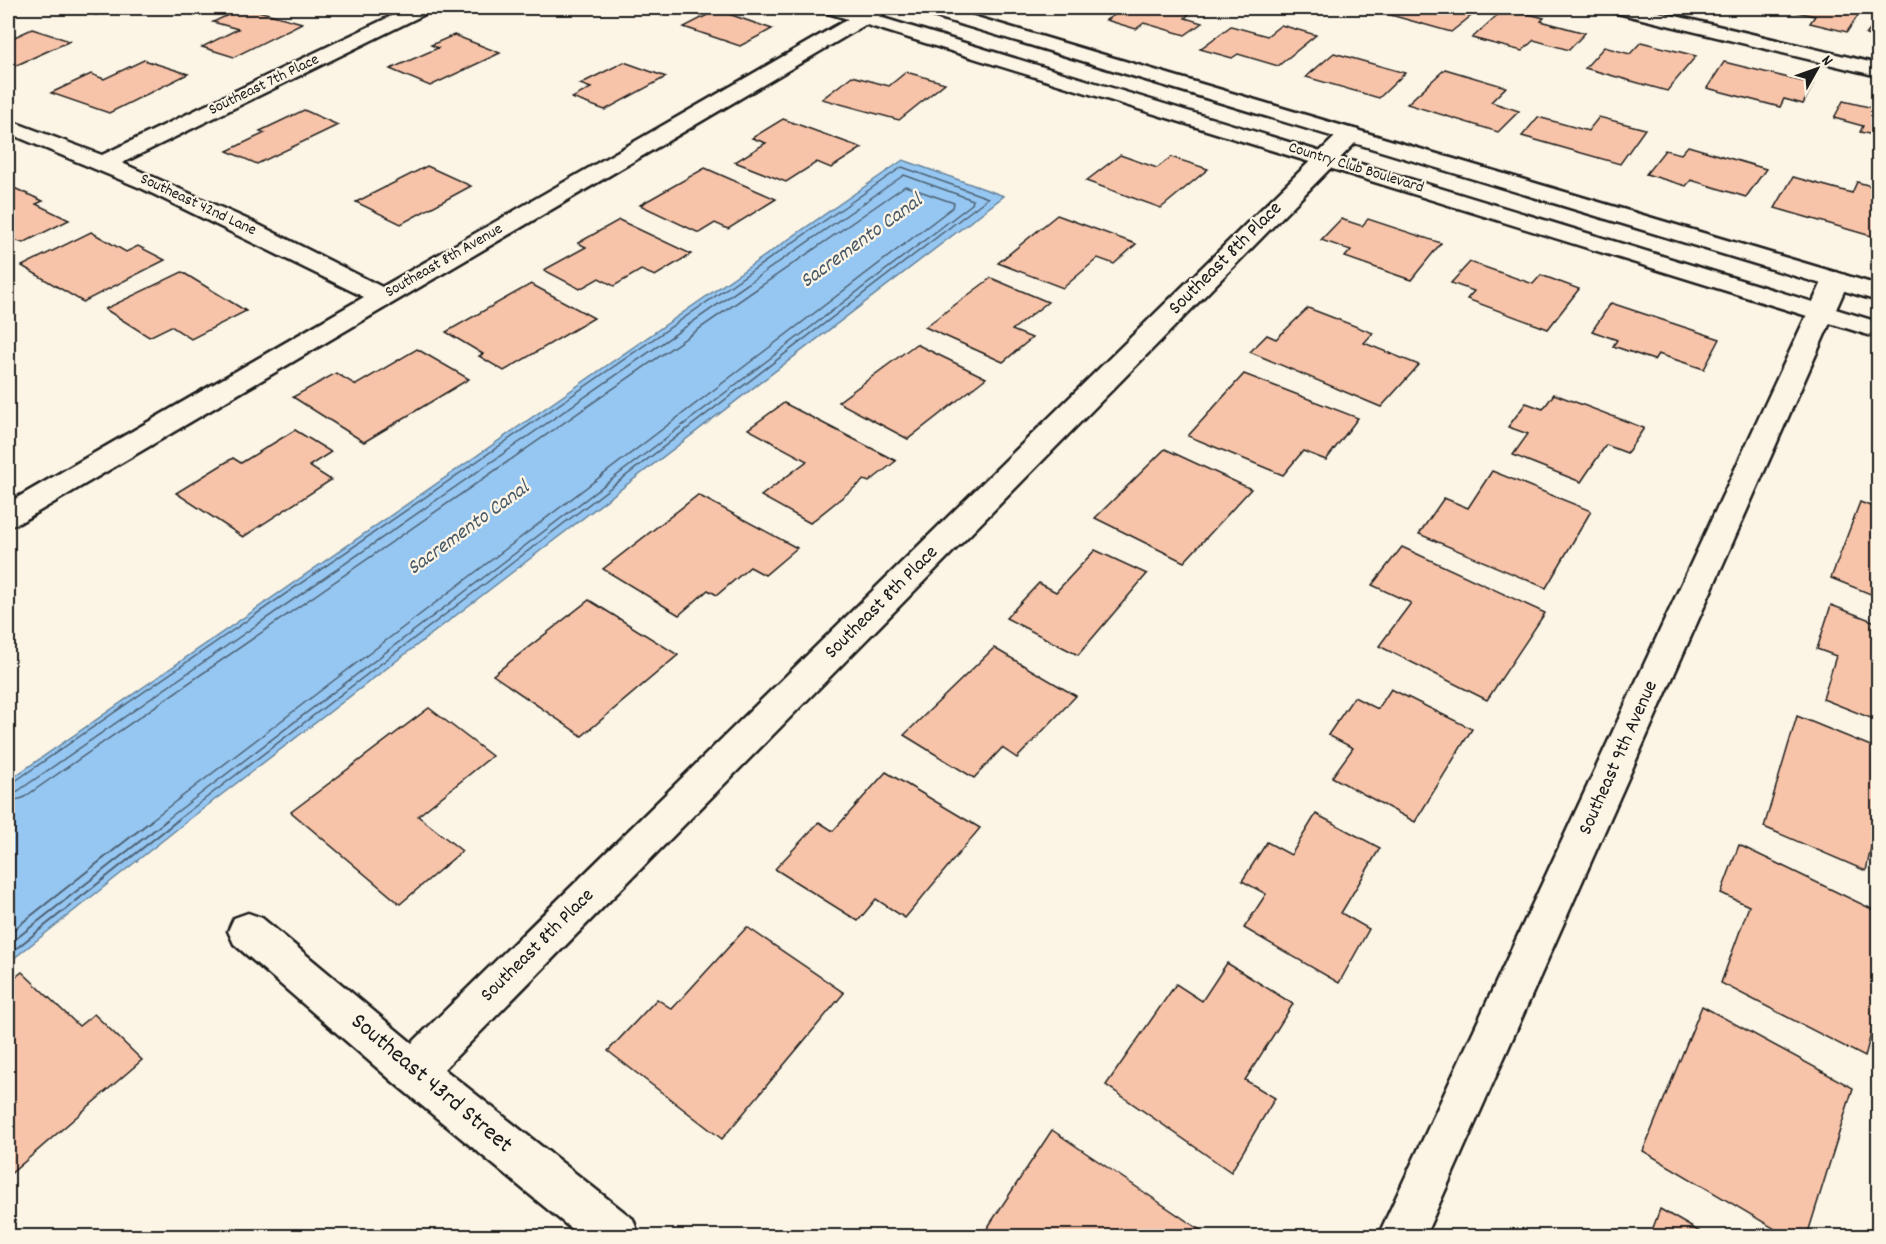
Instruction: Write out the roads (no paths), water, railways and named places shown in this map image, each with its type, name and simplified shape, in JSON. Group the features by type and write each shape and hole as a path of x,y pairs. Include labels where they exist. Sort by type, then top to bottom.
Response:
{"street":[{"name":"Southeast 7th Place","path":"105,162 422,8"},
{"name":"Country Club Boulevard","path":"832,8 872,12 1326,159 1878,330"},
{"name":"Country Club Boulevard","path":"927,8 1878,293"},
{"path":"1620,8 1878,70"},
{"name":"Southeast 8th Avenue","path":"8,516 872,12"},
{"name":"Southeast 42nd Lane","path":"8,126 105,162 225,215 383,297"},
{"name":"Southeast 8th Place","path":"413,1071 1350,135"},
{"name":"Southeast 9th Avenue","path":"1401,1236 1836,280"},
{"name":"Southeast 43rd Street","path":"248,931 413,1071 616,1236"}],"water":[{"name":"Sacremento Canal","path":"903,160 1004,196 191,818 8,963 8,781"}]}
